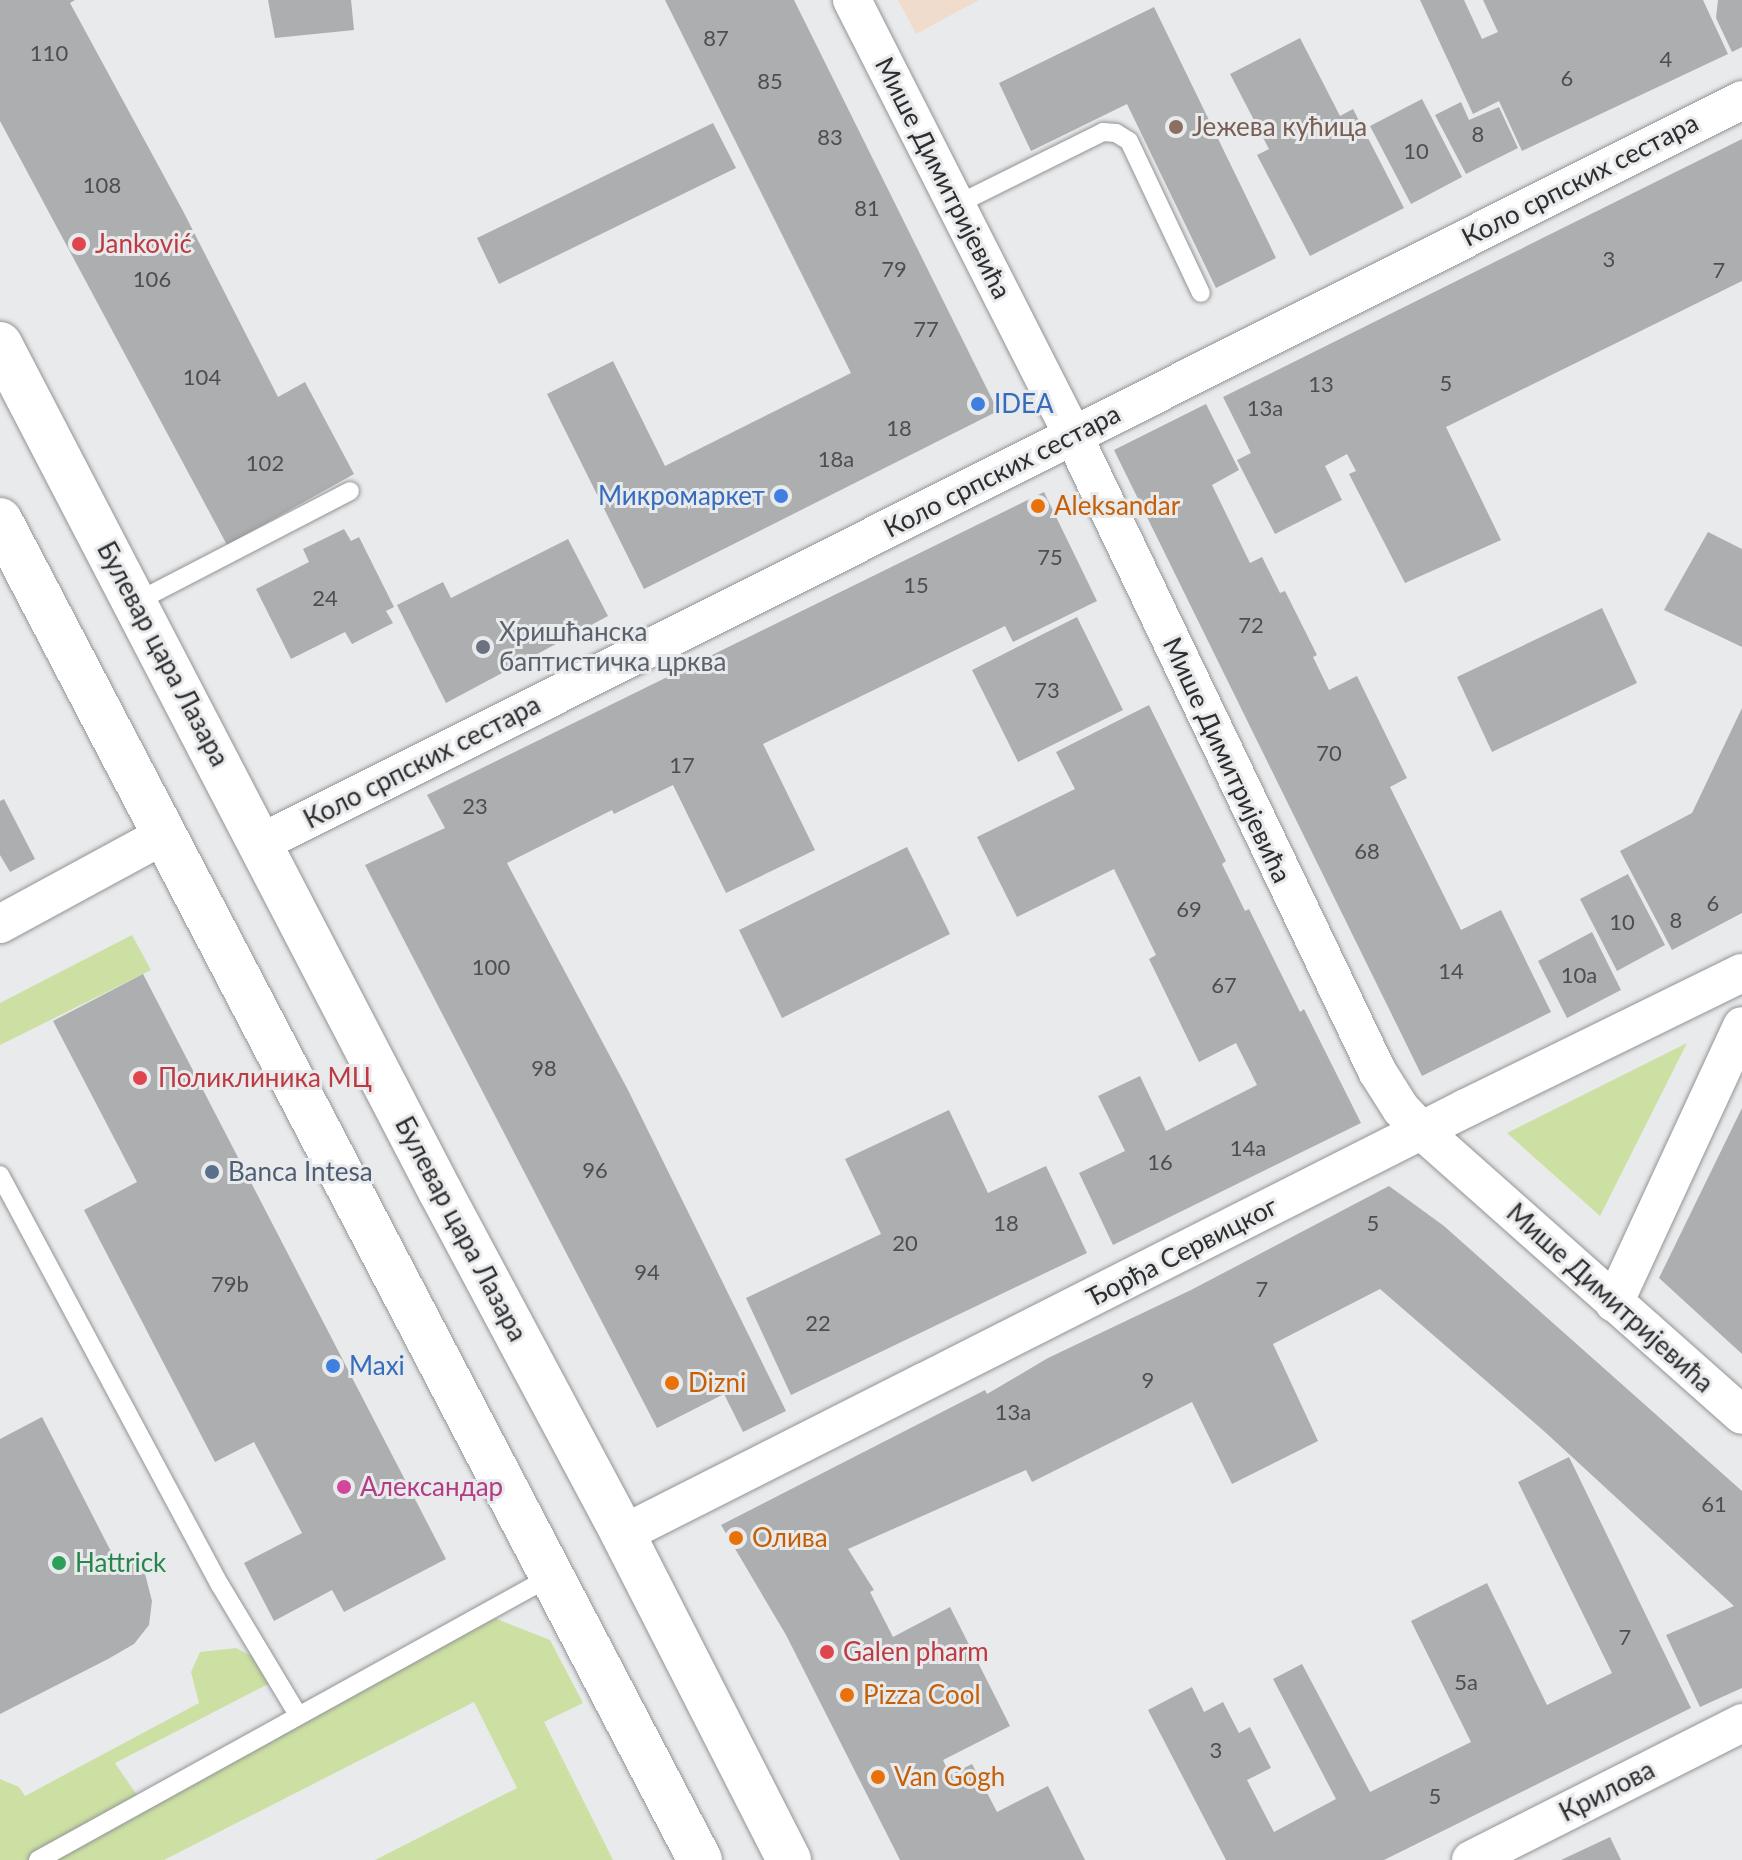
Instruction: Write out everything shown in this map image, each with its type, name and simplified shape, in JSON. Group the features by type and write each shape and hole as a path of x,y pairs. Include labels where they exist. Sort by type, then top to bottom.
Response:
{"main road":[{"name":"Булевар цара Лазара","path":"0,344 440,1191 623,1534 789,1860"},
{"path":"0,520 700,1860"}],"street":[{"name":"Мише Димитријевића","path":"852,0 1073,435 1377,1071 1401,1109 1421,1130 1742,1415"},
{"name":"Коло српских сестара","path":"261,843 1742,100"},
{"path":"0,924 166,834"},
{"name":"Ђорђа Сервицког","path":"623,1534 1421,1130 1742,973"},
{"path":"1614,1303 1742,1026"},
{"name":"Крилова","path":"1471,1860 1742,1723"}],"lane":[{"path":"958,204 1103,132 1116,133 1129,141 1201,293"},
{"path":"136,602 350,491"},
{"path":"0,1175 220,1585 298,1715"},
{"path":"38,1860 550,1577"}],"shaded area":[{"path":"898,0 979,0 916,34"}],"green space":[{"path":"132,935 151,970 0,1045 0,1003"},
{"path":"1687,1043 1600,1216 1507,1133"},
{"path":"484,1614 550,1640 583,1703 544,1722 613,1860 375,1860 517,1788 474,1702 164,1860 0,1860 0,1779 19,1787 25,1796 199,1703 191,1672 200,1652 236,1648 260,1660 272,1682 115,1763 141,1801"}],"building":[{"path":"0,0 75,0 70,3 183,211 278,397 305,382 354,474 227,545 0,121"},
{"path":"268,0 351,0 354,30 275,38"},
{"path":"665,0 794,0 998,411 644,589 547,394 613,361 665,466 851,373"},
{"path":"1420,0 1464,0 1482,39 1498,32 1483,0 1703,0 1728,54 1522,151 1499,101 1473,114"},
{"path":"1718,0 1742,0 1742,47 1732,52 1716,18"},
{"name":"Јежева кућица","path":"1154,7 1276,258 1216,288 1127,104 1031,151 999,83"},
{"path":"1300,38 1340,116 1353,109 1404,208 1310,256 1257,155 1269,149 1230,74"},
{"path":"1422,99 1462,177 1411,204 1370,126"},
{"path":"1461,102 1469,120 1499,107 1518,148 1466,174 1435,115"},
{"path":"713,123 736,168 499,284 477,238"},
{"path":"1742,139 1742,281 1446,427 1501,540 1405,583 1349,474 1356,471 1347,454 1325,466 1342,500 1275,534 1237,460 1251,453 1223,397"},
{"path":"1206,404 1239,470 1212,485 1250,563 1262,557 1280,593 1285,591 1317,655 1313,657 1329,690 1357,676 1407,778 1390,787 1461,930 1501,910 1551,1012 1422,1076 1114,450"},
{"path":"1044,492 1097,601 1013,642 1005,626 763,744 815,850 726,893 673,785 614,814 612,810 507,863 628,1090 786,1411 743,1432 724,1394 657,1428 365,865 445,828 427,795"},
{"path":"344,529 351,541 359,537 394,607 386,611 393,623 352,644 345,632 291,659 256,589 309,562 303,549"},
{"path":"1708,532 1742,549 1742,647 1664,610"},
{"name":"Хришћанска баптистичка црква","path":"568,539 608,616 446,703 397,605 443,582 451,598"},
{"path":"1602,608 1637,683 1492,752 1457,677"},
{"path":"1077,617 1123,710 1018,762 972,670"},
{"path":"1149,705 1226,861 1222,864 1245,911 1249,909 1300,1012 1304,1009 1361,1123 1113,1245 1079,1173 1125,1151 1098,1096 1140,1076 1166,1131 1257,1085 1236,1043 1199,1062 1149,959 1156,955 1114,869 1017,917 977,837 1075,789 1056,752"},
{"path":"1742,708 1742,913 1672,950 1620,851 1692,813"},
{"path":"4,799 35,859 10,872 0,855 0,801"},
{"path":"907,847 950,934 782,1018 739,930"},
{"path":"1628,874 1665,945 1617,971 1580,899"},
{"path":"1592,932 1621,990 1567,1018 1538,961"},
{"path":"143,974 446,1559 344,1612 332,1590 274,1621 244,1563 302,1533 254,1442 215,1462 84,1210 137,1182 53,1021"},
{"path":"1742,1108 1742,1354 1659,1278"},
{"path":"949,1110 988,1193 1046,1166 1087,1253 791,1395 746,1298 881,1234 845,1159"},
{"path":"1389,1186 1444,1226 1742,1491 1742,1688 1700,1707 1666,1635 1734,1606 1545,1432 1380,1289 1273,1344 1318,1441 1232,1484 1192,1402 1032,1482 1026,1470 848,1549 874,1590 870,1592 893,1637 950,1607 1010,1726 943,1760 950,1775 972,1764 997,1812 1048,1786 1085,1860 900,1860 786,1635 721,1525 985,1390 987,1394 1048,1358 1191,1290"},
{"name":"Hattrick","path":"42,1417 120,1569 141,1558 152,1601 149,1625 134,1644 0,1714 0,1439"},
{"path":"1569,1457 1691,1708 1384,1860 1226,1860 1148,1710 1192,1687 1204,1712 1223,1702 1239,1733 1250,1727 1271,1768 1247,1780 1274,1832 1336,1799 1273,1679 1302,1664 1370,1792 1471,1742 1411,1621 1487,1583 1547,1705 1612,1673 1518,1482"},
{"path":"1610,1837 1621,1860 1561,1860"}],"place":[{"name":"Јежева кућица","path":"1176,127"},
{"name":"Janković","path":"79,244"},
{"name":"IDEA","path":"978,404"},
{"name":"Микромаркет","path":"781,496"},
{"name":"Aleksandar","path":"1038,506"},
{"name":"Хришћанска баптистичка црква","path":"483,647"},
{"name":"Поликлиника МЦ","path":"140,1078"},
{"name":"Banca Intesa","path":"212,1172"},
{"name":"Maxi","path":"333,1366"},
{"name":"Dizni","path":"672,1383"},
{"name":"Александар","path":"344,1487"},
{"name":"Олива","path":"736,1538"},
{"name":"Hattrick","path":"59,1563"},
{"name":"Galen pharm","path":"827,1652"},
{"name":"Pizza Cool","path":"847,1695"},
{"name":"Van Gogh","path":"878,1777"}]}
